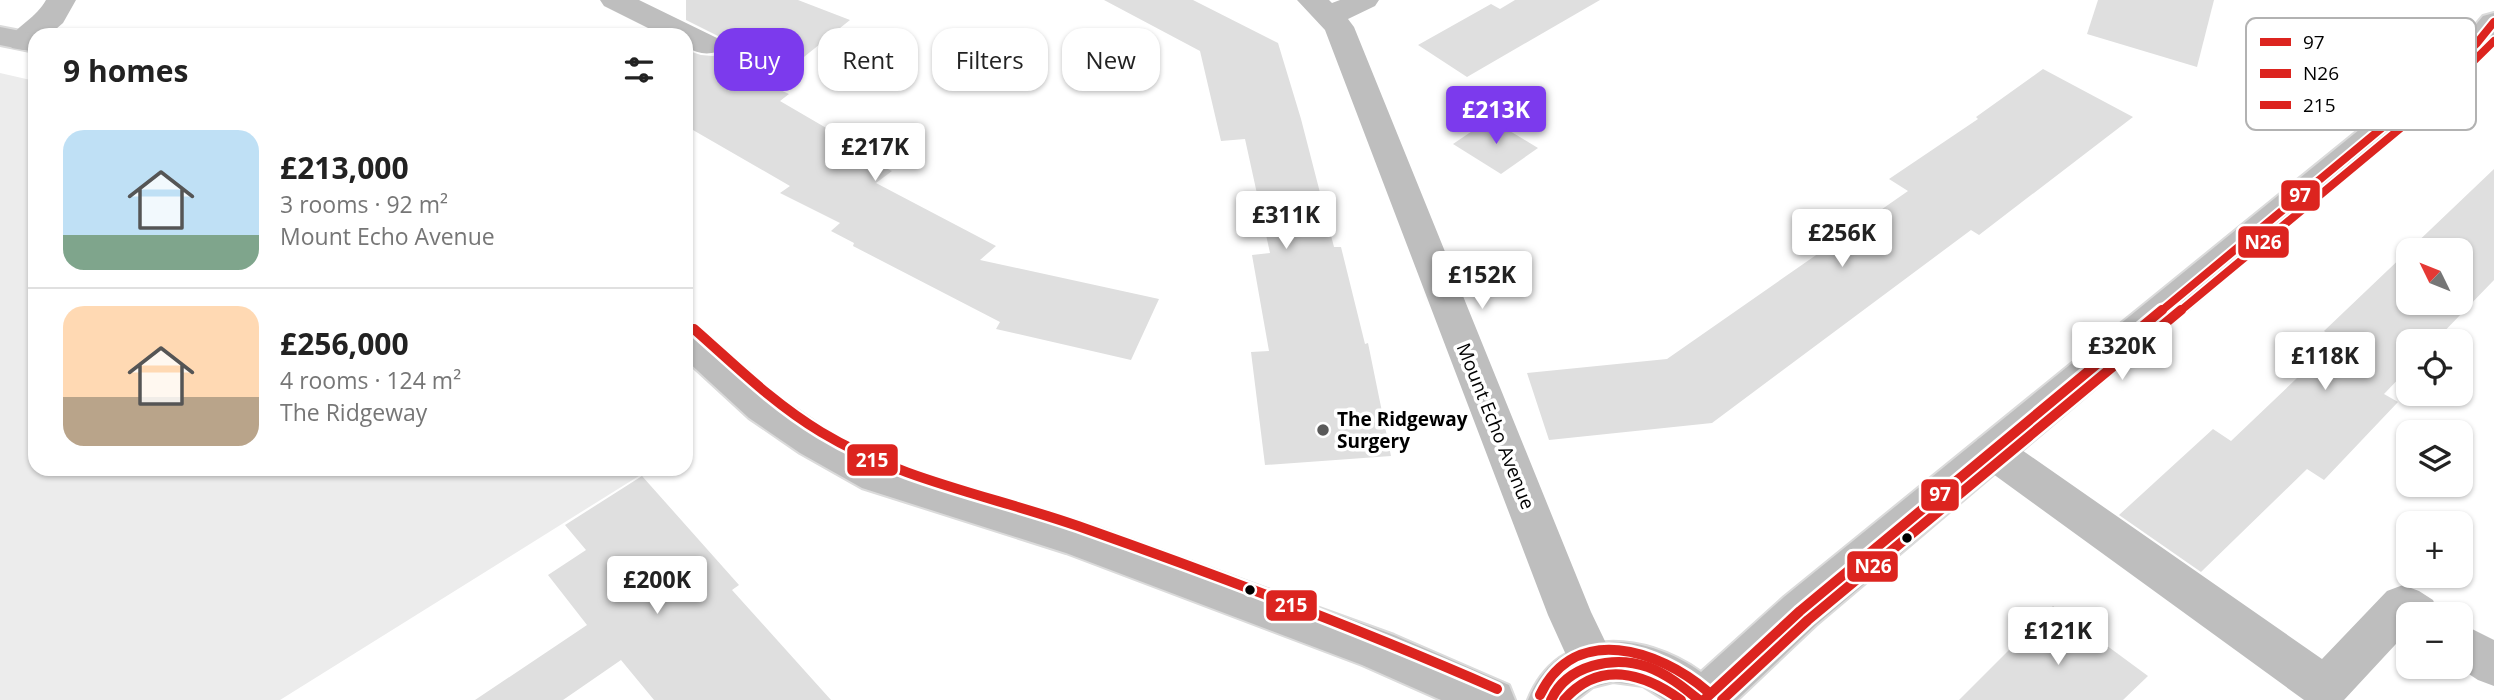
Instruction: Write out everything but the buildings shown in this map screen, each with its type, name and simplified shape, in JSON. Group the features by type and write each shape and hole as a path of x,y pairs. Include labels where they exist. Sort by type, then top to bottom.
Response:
{"main road":[{"path":"36,28 52,17 61,0"},
{"path":"1321,8 1364,0"},
{"path":"622,1 674,28"},
{"name":"Mount Echo Avenue","path":"1321,8 1339,27 1570,615 1593,664"},
{"path":"2476,44 2494,22"},
{"path":"693,38 706,45"},
{"path":"1551,700 1554,692 1573,673 1593,664 1613,660 1634,662 1658,669 1701,700 1800,611 2379,130"},
{"path":"693,344 763,407 814,442 877,476 1073,537 1378,650 1492,700"},
{"path":"1992,451 2325,688 2396,612"},
{"path":"2473,651 2494,665"}],"shaded area":[{"path":"0,73 28,79 28,476 639,476 280,700 0,700"}],"transit line":[{"name":"97","path":"2476,44 2494,22"},
{"name":"N26","path":"2476,59 2494,41"},
{"name":"97","path":"1704,700 1800,611 2379,130"},
{"name":"N26","path":"1722,700 1808,620 2398,130"},
{"name":"215","path":"694,329 771,397 820,432 882,465 1077,526 1382,639 1497,689"},
{"name":"215","path":"1540,695 1552,676 1569,662 1600,651 1617,650 1634,651 1665,661 1707,691"},
{"name":"97","path":"1551,700 1560,684 1575,673 1617,662 1632,663 1661,672 1699,700"},
{"name":"N26","path":"1564,700 1576,687 1589,679 1621,674 1653,683 1681,700"}],"place":[{"name":"The Ridgeway Surgery","path":"1323,430"}]}
